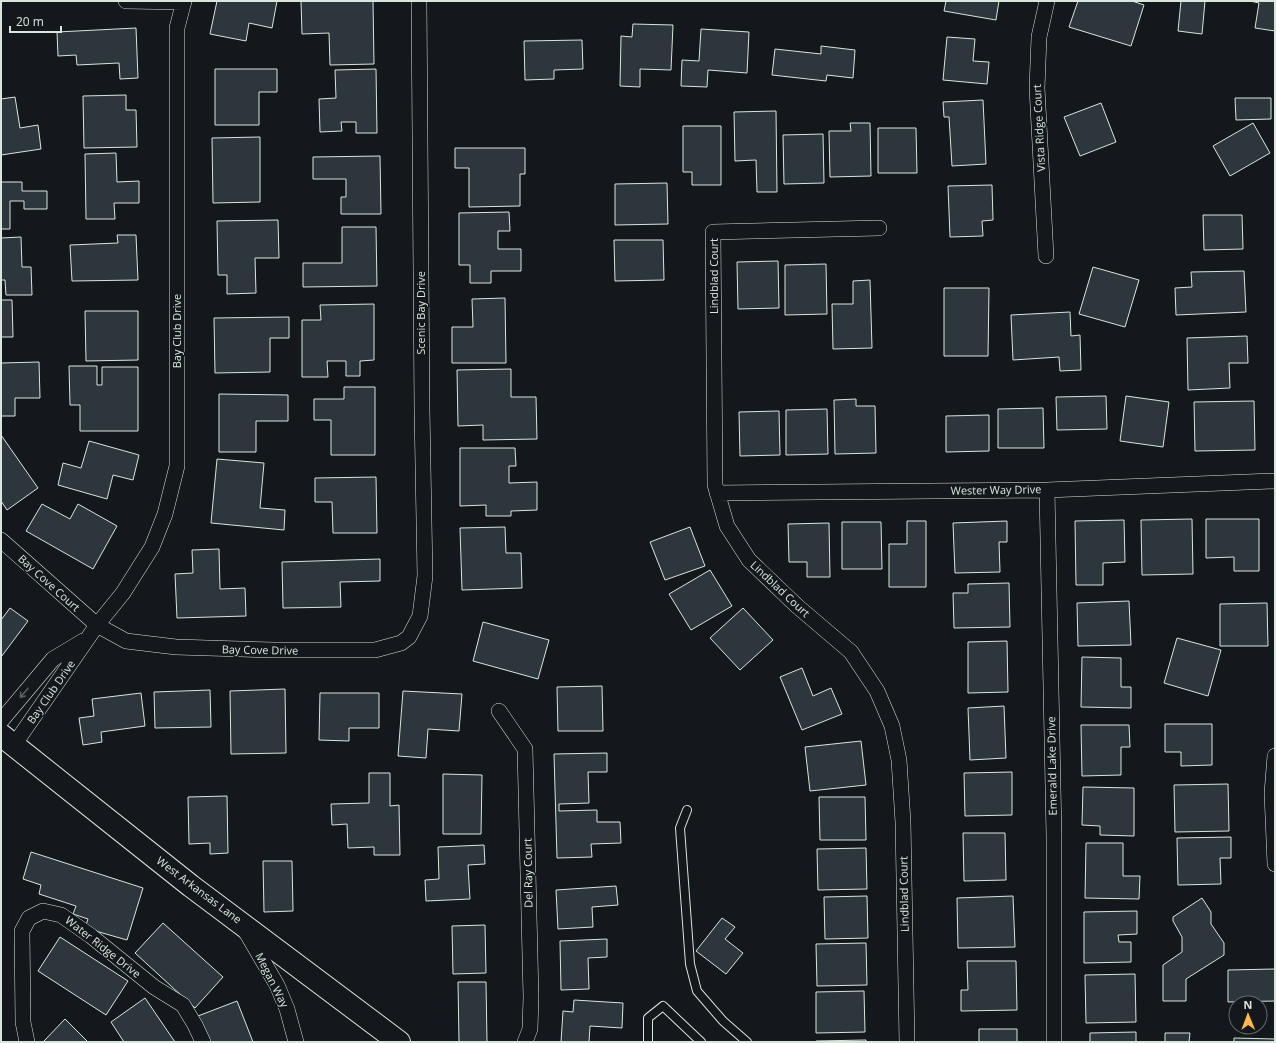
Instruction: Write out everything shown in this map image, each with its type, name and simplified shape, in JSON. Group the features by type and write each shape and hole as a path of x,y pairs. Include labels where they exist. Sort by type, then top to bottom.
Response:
{"street":[{"path":"126,1 184,1"},
{"name":"Bay Club Drive","path":"8,740 123,592 152,547 165,514 177,466 177,28 184,1"},
{"name":"Scenic Bay Drive","path":"416,624 420,616 425,576 419,1"},
{"name":"Vista Ridge Court","path":"1046,256 1036,88 1038,37 1047,1"},
{"name":"Lindblad Court","path":"878,228 713,232 715,485 727,526 749,560 797,606 850,652 877,692 892,726 899,760 903,822 907,1042"},
{"name":"Wester Way Drive","path":"717,493 1047,490 1275,481"},
{"name":"Emerald Lake Drive","path":"1047,490 1054,836 1054,1042"},
{"name":"Bay Cove Court","path":"1,540 97,625"},
{"name":"Bay Cove Drive","path":"97,625 126,640 150,645 282,650 375,650 401,643 409,637 416,624"},
{"name":"Bay Club Drive","path":"1,721 53,659 88,638"},
{"name":"Del Ray Court","path":"499,711 525,749 531,997 530,1029 524,1042"},
{"name":"West Arkansas Lane","path":"8,740 191,886 241,922 399,1042"},
{"path":"1275,756 1272,793 1275,864"},
{"name":"Water Ridge Drive","path":"27,1042 23,1022 22,932 29,918 43,911 61,915 91,936 154,987 183,1006 196,1025 203,1042"},
{"name":"Megan Way","path":"241,922 277,985 287,1009 296,1042"}],"lane":[{"path":"687,810 680,828 690,964 697,991 723,1021 747,1042"},
{"path":"648,1042 648,1018 663,1006 701,1042"}],"building":[{"path":"217,1 277,1 272,28 249,23 246,41 210,34"},
{"path":"301,1 373,1 374,64 330,65 329,33 302,34"},
{"path":"946,1 999,1 996,20 944,11"},
{"path":"1078,1 1132,1 1144,5 1131,46 1069,27"},
{"path":"1181,1 1205,1 1202,34 1178,31"},
{"path":"1250,1 1275,1 1275,31 1255,28 1259,3"},
{"path":"633,24 673,25 671,70 640,69 640,87 620,86 621,36 632,37"},
{"path":"136,28 138,78 120,79 119,63 77,65 76,55 58,56 57,32"},
{"path":"701,29 749,32 747,73 708,70 707,87 681,86 682,60 699,61"},
{"path":"947,37 975,39 973,61 989,62 987,84 943,80"},
{"path":"582,40 583,69 554,70 554,79 525,80 524,41"},
{"path":"821,46 855,50 853,78 827,75 826,81 772,75 775,49 821,54"},
{"path":"215,69 277,69 277,92 259,92 259,125 215,125"},
{"path":"376,69 377,133 356,133 356,122 341,122 342,131 320,132 319,99 336,98 335,70"},
{"path":"126,95 126,110 136,110 137,147 84,148 83,96"},
{"path":"15,97 20,128 38,125 41,149 1,155 1,99"},
{"path":"1235,98 1271,98 1271,119 1236,120"},
{"path":"983,100 986,164 952,166 949,117 944,117 943,102"},
{"path":"1101,103 1116,142 1080,156 1064,117"},
{"path":"776,111 777,192 757,192 756,160 735,161 734,112"},
{"path":"850,123 870,123 871,176 830,177 829,131 851,131"},
{"path":"1253,123 1270,153 1230,176 1213,146"},
{"path":"683,126 721,126 721,185 692,185 692,172 683,172"},
{"path":"878,128 916,128 917,173 878,173"},
{"path":"823,134 824,183 784,184 783,135"},
{"path":"260,137 260,202 213,203 212,138"},
{"path":"455,148 525,148 525,174 520,174 520,206 469,207 469,168 455,168"},
{"path":"116,153 117,182 139,181 139,203 114,203 115,219 86,219 85,154"},
{"path":"380,156 381,214 341,214 341,197 346,197 346,179 313,179 313,157"},
{"path":"1,182 22,182 22,191 47,191 47,209 24,209 24,201 10,201 10,229 1,229"},
{"path":"667,183 668,224 615,225 615,184"},
{"path":"992,185 993,220 982,221 983,236 950,237 948,186"},
{"path":"509,212 510,231 498,231 498,249 521,249 521,271 491,271 491,283 470,283 470,265 459,265 459,213"},
{"path":"1203,215 1242,215 1243,249 1204,250"},
{"path":"278,220 279,258 255,258 256,293 227,294 227,275 218,275 217,221"},
{"path":"342,227 376,227 377,286 303,287 303,263 342,263"},
{"path":"117,235 136,235 138,280 72,281 70,245 118,243"},
{"path":"21,237 22,267 31,267 32,295 6,295 5,280 1,280 1,238"},
{"path":"614,240 663,240 664,280 615,281"},
{"path":"778,261 779,308 738,309 737,262"},
{"path":"826,264 827,314 785,315 785,265"},
{"path":"1093,267 1139,280 1125,327 1079,314"},
{"path":"1244,271 1246,312 1176,315 1175,288 1192,287 1191,272"},
{"path":"870,280 872,348 833,349 832,304 853,304 853,281"},
{"path":"944,288 989,288 988,356 944,356"},
{"path":"505,298 506,363 452,363 452,327 473,327 472,299"},
{"path":"1,300 12,300 13,337 1,337"},
{"path":"374,304 374,360 360,361 360,376 346,376 346,361 327,361 328,377 302,377 302,320 321,320 320,305"},
{"path":"85,311 138,311 138,360 86,361"},
{"path":"1070,312 1071,336 1080,335 1081,370 1060,371 1059,357 1013,360 1011,315"},
{"path":"289,317 289,338 270,338 270,372 215,373 214,318"},
{"path":"1247,336 1248,363 1229,363 1230,388 1188,390 1187,338"},
{"path":"39,362 40,398 15,398 15,416 1,416 1,363"},
{"path":"69,366 97,366 97,385 102,385 102,367 138,367 138,431 80,431 80,405 70,405"},
{"path":"511,369 511,397 536,397 537,439 483,440 483,425 458,426 457,370"},
{"path":"344,387 375,387 375,455 331,455 331,420 314,420 314,399 344,399"},
{"path":"219,394 288,395 288,421 256,421 256,452 219,452"},
{"path":"1106,396 1107,429 1057,430 1056,397"},
{"path":"1126,396 1169,402 1163,447 1120,441"},
{"path":"856,399 856,406 875,406 876,453 835,454 834,400"},
{"path":"1254,401 1255,450 1195,451 1194,402"},
{"path":"1043,408 1044,448 998,448 998,409"},
{"path":"827,409 828,454 786,455 786,410"},
{"path":"779,411 780,455 740,456 739,412"},
{"path":"989,415 989,451 946,452 946,416"},
{"path":"1,435 38,488 7,510 1,501"},
{"path":"89,441 139,455 133,480 113,475 107,499 58,485 63,463 81,468"},
{"path":"460,448 515,448 516,466 509,466 509,483 537,482 537,510 511,511 511,516 486,516 486,505 460,506"},
{"path":"217,459 264,463 260,508 285,510 284,530 211,523"},
{"path":"376,477 377,533 333,533 332,502 315,502 315,478"},
{"path":"42,504 70,519 78,504 117,526 93,569 26,531"},
{"path":"1192,519 1193,574 1142,575 1141,520"},
{"path":"1206,519 1259,519 1259,571 1234,571 1234,557 1206,558"},
{"path":"1124,520 1125,562 1103,563 1103,585 1076,585 1075,521"},
{"path":"907,521 926,521 926,587 889,587 889,544 907,544"},
{"path":"1007,521 1007,542 999,542 1000,572 955,573 953,523"},
{"path":"842,522 881,522 882,569 842,569"},
{"path":"829,523 830,577 807,577 807,562 789,562 788,524"},
{"path":"505,527 506,553 521,553 522,588 462,590 460,528"},
{"path":"690,527 705,566 665,580 650,542"},
{"path":"219,549 220,589 245,588 246,616 177,618 175,574 193,573 192,550"},
{"path":"380,559 380,581 340,582 341,607 283,608 282,562"},
{"path":"710,570 732,606 691,630 669,594"},
{"path":"1009,583 1010,627 954,628 953,593 968,593 968,584"},
{"path":"1129,601 1131,645 1078,646 1077,603"},
{"path":"1267,603 1268,646 1220,646 1220,604"},
{"path":"10,608 28,621 1,657 1,620"},
{"path":"743,608 773,640 740,670 710,638"},
{"path":"483,622 549,640 538,679 473,661"},
{"path":"1177,638 1221,650 1208,696 1164,683"},
{"path":"1007,641 1008,692 968,693 968,642"},
{"path":"1082,657 1121,658 1121,687 1131,687 1131,708 1081,707"},
{"path":"802,668 813,696 831,688 842,714 802,730 780,677"},
{"path":"602,686 603,731 558,731 557,687"},
{"path":"285,689 286,753 231,754 230,691"},
{"path":"210,690 211,727 155,728 154,692"},
{"path":"403,691 462,694 459,731 428,729 426,758 398,756"},
{"path":"141,693 145,726 101,732 102,742 83,745 79,718 94,716 92,699"},
{"path":"320,693 379,693 379,728 349,728 349,741 319,740"},
{"path":"1004,706 1006,758 970,760 968,708"},
{"path":"1165,724 1212,724 1212,765 1181,766 1181,752 1165,752"},
{"path":"1081,725 1129,725 1130,747 1121,747 1121,775 1082,776"},
{"path":"861,741 866,785 810,791 805,747"},
{"path":"607,753 607,772 588,772 589,803 559,804 559,811 597,810 597,822 620,822 621,843 591,844 592,857 557,858 554,754"},
{"path":"1012,772 1012,815 965,816 964,773"},
{"path":"369,773 390,773 390,806 399,805 400,855 374,855 374,847 348,848 347,824 332,825 331,804 369,803"},
{"path":"443,774 482,775 481,834 443,834"},
{"path":"1228,784 1229,831 1175,832 1174,785"},
{"path":"1083,787 1134,788 1134,836 1100,835 1100,826 1082,825"},
{"path":"227,796 228,853 210,854 210,843 189,844 188,797"},
{"path":"819,797 865,797 866,840 820,840"},
{"path":"963,833 1005,833 1006,880 964,881"},
{"path":"1231,837 1231,858 1220,858 1221,884 1178,885 1177,838"},
{"path":"1086,843 1123,843 1123,876 1140,876 1139,899 1085,898"},
{"path":"484,845 485,864 468,865 470,899 426,901 425,880 439,879 438,847"},
{"path":"866,848 867,889 818,890 817,849"},
{"path":"31,852 143,888 127,940 85,928 88,919 73,914 76,906 39,894 41,885 23,879"},
{"path":"263,861 292,861 293,911 264,912"},
{"path":"616,886 618,905 592,907 593,927 558,929 556,890"},
{"path":"867,896 868,938 825,939 824,897"},
{"path":"1013,896 1015,947 958,948 957,898"},
{"path":"1202,898 1211,912 1211,924 1224,943 1224,955 1186,979 1186,1001 1163,1001 1163,965 1182,952 1182,937 1173,921 1173,917"},
{"path":"1137,911 1137,934 1118,935 1119,942 1131,942 1131,962 1084,963 1084,912"},
{"path":"722,918 735,927 725,939 743,953 726,974 696,951"},
{"path":"163,923 223,977 195,1008 135,953"},
{"path":"485,925 486,973 453,974 452,926"},
{"path":"60,937 128,981 106,1015 38,971"},
{"path":"607,939 607,957 588,958 589,989 561,990 560,941"},
{"path":"866,943 867,985 817,986 816,944"},
{"path":"967,961 1016,961 1017,1010 961,1011 961,990 968,990"},
{"path":"1275,969 1275,1001 1268,1001 1268,995 1228,995 1228,970"},
{"path":"1135,974 1136,1022 1086,1023 1085,975"},
{"path":"458,982 486,982 487,1042 459,1042"},
{"path":"864,991 865,1032 816,1033 816,992"},
{"path":"145,998 175,1042 124,1042 111,1022"},
{"path":"574,1000 623,1003 622,1028 590,1026 589,1042 561,1042 563,1011 573,1012"},
{"path":"237,1001 253,1042 208,1042 198,1016"},
{"path":"65,1019 88,1042 43,1042"},
{"path":"979,1029 1017,1029 1017,1042 979,1042"},
{"path":"1136,1032 1136,1042 1090,1042 1090,1033"},
{"path":"1165,1033 1190,1033 1189,1042 1165,1042"},
{"path":"1234,1038 1275,1039 1275,1042 1234,1042"},
{"path":"866,1040 866,1042 816,1042 816,1041"}]}
